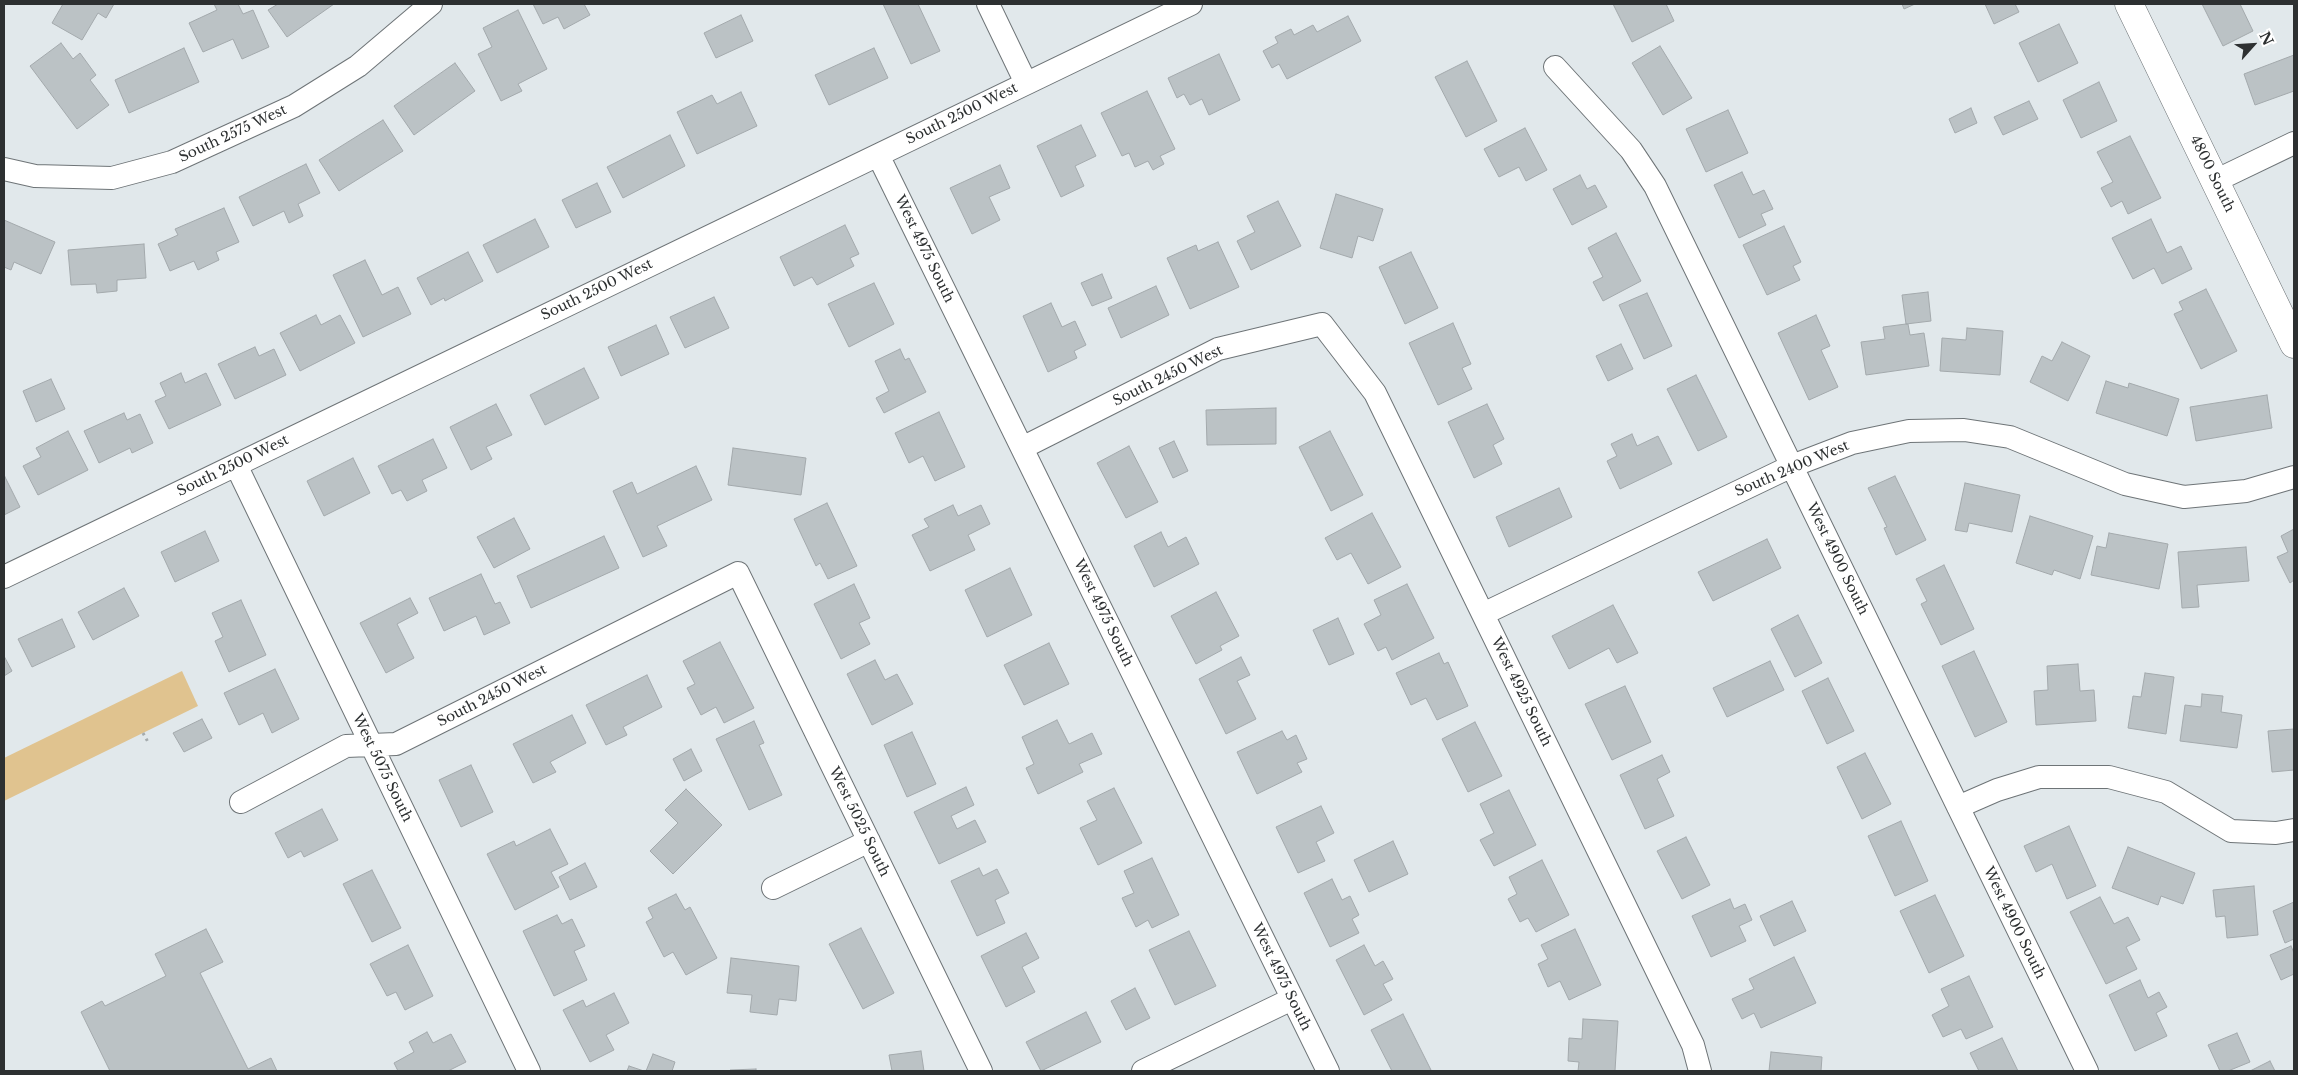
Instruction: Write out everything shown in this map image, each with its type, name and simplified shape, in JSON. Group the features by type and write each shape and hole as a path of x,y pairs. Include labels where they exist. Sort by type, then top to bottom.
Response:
{"main road":[{"name":"4800 South","path":"2129,4 2294,344"}],"street":[{"name":"South 2575 West","path":"4,169 35,176 112,178 172,162 294,106 358,66 431,4"},
{"path":"988,4 1026,83"},
{"name":"South 2500 West","path":"4,577 1191,4"},
{"name":"West 4900 South","path":"1555,68 1631,150 1655,186 2087,1071"},
{"path":"2215,181 2294,143"},
{"name":"West 4975 South","path":"878,155 1328,1071"},
{"name":"South 2450 West","path":"1022,448 1218,349 1322,324"},
{"name":"West 4925 South","path":"1322,324 1375,393 1693,1045 1700,1071"},
{"name":"South 2400 West","path":"1483,614 1792,466 1861,441 1909,431 1964,430 2010,437 2125,484 2184,497 2246,491 2294,476"},
{"name":"West 5075 South","path":"236,465 529,1071"},
{"name":"South 2450 West","path":"242,802 346,746 396,744 738,573"},
{"name":"West 5025 South","path":"738,573 981,1071"},
{"path":"1958,808 1997,790 2039,776 2109,777 2166,792 2231,831 2276,833 2294,830"},
{"path":"773,888 868,841"},
{"path":"1143,1071 1292,999"}],"path":[{"path":"143,732 148,742"}],"shaded area":[{"path":"182,671 198,706 4,801 4,758"}],"building":[{"path":"63,4 114,4 106,18 98,13 82,40 52,23"},
{"path":"214,4 238,4 243,14 253,10 269,47 242,59 233,39 203,52 189,23 217,10"},
{"path":"278,4 334,4 287,37 268,10"},
{"path":"533,4 584,4 590,15 564,29 558,17 543,24"},
{"path":"883,4 918,4 940,51 911,64"},
{"path":"1613,4 1666,4 1674,21 1632,42"},
{"path":"1902,4 1915,4 1904,9"},
{"path":"1985,4 2015,4 2019,12 1994,24"},
{"path":"2202,4 2240,4 2253,31 2223,46"},
{"path":"518,10 547,69 518,84 522,91 501,101 478,54 492,47 483,28"},
{"path":"741,15 753,41 716,58 704,33"},
{"path":"1348,16 1361,41 1287,79 1279,64 1272,68 1263,51 1278,43 1275,37 1291,29 1294,35 1313,25 1317,32"},
{"path":"2059,24 2078,63 2038,82 2019,43"},
{"path":"61,43 73,59 80,53 96,75 90,80 109,105 77,129 30,66"},
{"path":"1660,46 1692,98 1663,115 1632,63"},
{"path":"184,48 199,82 129,113 115,80"},
{"path":"874,48 888,78 829,105 815,75"},
{"path":"1219,54 1240,100 1209,115 1202,99 1190,105 1184,94 1177,98 1168,78"},
{"path":"2294,55 2294,91 2255,105 2244,74"},
{"path":"1467,61 1497,121 1466,137 1435,77"},
{"path":"455,63 475,91 414,135 394,106"},
{"path":"2099,82 2117,121 2081,138 2063,100"},
{"path":"1147,91 1175,149 1160,156 1164,164 1153,170 1148,161 1135,167 1129,153 1122,156 1101,113"},
{"path":"741,92 757,126 697,154 677,112 712,95 717,104"},
{"path":"2029,101 2038,119 2003,135 1994,117"},
{"path":"1971,108 1977,123 1955,133 1949,119"},
{"path":"1728,110 1748,153 1706,172 1686,129"},
{"path":"383,120 403,151 339,191 319,160"},
{"path":"1081,125 1096,156 1075,166 1084,186 1061,197 1037,146"},
{"path":"1525,128 1547,170 1526,181 1519,167 1499,177 1484,149"},
{"path":"670,135 685,166 623,198 607,167"},
{"path":"2130,136 2161,198 2128,214 2122,201 2111,207 2101,188 2113,182 2097,152"},
{"path":"306,164 320,193 298,204 303,216 289,223 284,211 253,226 239,197"},
{"path":"1000,165 1010,188 989,197 1000,220 972,234 950,188"},
{"path":"1742,172 1753,195 1764,190 1773,209 1761,214 1766,225 1739,238 1714,185"},
{"path":"1580,175 1587,189 1595,185 1607,207 1572,225 1553,189"},
{"path":"597,183 611,212 576,228 562,200"},
{"path":"1336,194 1383,209 1373,241 1358,236 1352,258 1320,248"},
{"path":"1278,201 1301,246 1251,270 1237,241 1255,232 1247,216"},
{"path":"224,208 239,242 216,252 219,260 198,270 194,261 170,271 158,244 178,235 175,229"},
{"path":"535,219 549,247 497,273 483,245"},
{"path":"2151,219 2167,253 2181,246 2192,269 2162,284 2154,268 2133,279 2112,238"},
{"path":"4,220 55,242 41,274 14,262 11,270 4,267"},
{"path":"845,225 859,254 850,258 854,266 817,285 812,277 794,286 780,257"},
{"path":"1784,226 1801,262 1793,266 1800,280 1767,295 1743,245"},
{"path":"1616,233 1641,281 1603,301 1593,282 1603,277 1588,248"},
{"path":"1218,242 1239,287 1190,309 1167,258 1196,245 1198,251"},
{"path":"144,244 146,278 117,280 117,291 97,293 96,284 71,285 68,250"},
{"path":"468,252 483,281 445,301 444,298 431,305 417,278"},
{"path":"1411,252 1438,308 1405,324 1379,267"},
{"path":"365,260 382,295 398,287 411,314 363,337 333,275"},
{"path":"1102,274 1112,298 1092,306 1081,283"},
{"path":"874,283 894,324 849,347 828,304"},
{"path":"1156,286 1169,315 1121,338 1108,308"},
{"path":"2206,289 2237,351 2201,369 2174,314 2183,310 2179,302"},
{"path":"1928,292 1931,321 1906,324 1902,295"},
{"path":"1647,293 1672,346 1644,359 1619,305"},
{"path":"714,297 729,328 685,348 670,317"},
{"path":"1051,303 1062,327 1075,321 1086,345 1074,351 1077,358 1048,372 1023,316"},
{"path":"316,315 321,325 340,315 355,343 300,371 280,333"},
{"path":"1816,315 1830,346 1821,350 1838,387 1809,400 1778,333"},
{"path":"1453,323 1471,364 1462,368 1472,389 1438,405 1409,343"},
{"path":"1908,324 1910,335 1924,333 1929,366 1866,375 1861,342 1885,339 1883,327"},
{"path":"656,325 669,354 621,376 608,347"},
{"path":"1967,328 2003,331 2000,375 1940,371 1942,338 1966,340"},
{"path":"2062,342 2090,356 2068,401 2030,382 2042,356 2052,361"},
{"path":"1621,344 1633,369 1608,381 1596,356"},
{"path":"255,347 259,356 274,349 286,375 235,399 218,364"},
{"path":"900,349 905,360 909,358 926,392 884,413 876,398 889,391 875,361"},
{"path":"584,368 599,398 545,425 530,395"},
{"path":"181,373 185,383 206,373 221,405 169,429 155,401 166,396 160,383"},
{"path":"1696,375 1727,437 1698,451 1667,389"},
{"path":"51,379 65,409 36,422 23,391"},
{"path":"2106,381 2128,388 2129,383 2179,399 2167,436 2096,413"},
{"path":"2267,395 2272,428 2196,441 2190,407"},
{"path":"496,404 512,435 486,447 492,459 471,470 450,427"},
{"path":"1487,404 1504,439 1493,445 1502,464 1474,478 1448,422"},
{"path":"1276,408 1276,444 1207,445 1206,410"},
{"path":"939,412 965,467 935,481 923,456 909,463 895,433"},
{"path":"124,413 127,420 140,414 153,443 132,453 130,448 99,463 84,431"},
{"path":"68,431 88,470 38,495 23,466 41,457 36,448"},
{"path":"1330,431 1363,495 1331,511 1299,447"},
{"path":"1632,434 1637,446 1658,436 1672,464 1620,489 1607,461 1617,456 1611,444"},
{"path":"433,439 447,468 422,480 427,491 407,501 401,490 392,494 378,466"},
{"path":"1174,441 1188,471 1173,478 1159,448"},
{"path":"1129,446 1158,502 1126,518 1097,463"},
{"path":"733,448 806,458 801,495 728,485"},
{"path":"353,458 370,493 324,516 307,481"},
{"path":"696,466 712,500 657,526 667,546 643,557 613,491 632,482 637,494"},
{"path":"1895,476 1926,540 1896,555 1884,528 1887,527 1868,488"},
{"path":"4,478 20,507 4,515"},
{"path":"1965,483 2020,495 2012,532 1969,523 1967,532 1955,530"},
{"path":"1559,488 1572,517 1509,547 1496,517"},
{"path":"827,503 857,566 828,579 820,563 816,566 794,519"},
{"path":"953,505 958,516 981,505 990,524 968,535 975,550 930,571 912,535 929,527 924,519"},
{"path":"1372,513 1401,567 1368,584 1351,553 1337,560 1325,538"},
{"path":"2030,516 2093,536 2080,579 2054,570 2052,575 2016,563"},
{"path":"514,518 530,549 494,568 477,537"},
{"path":"2294,529 2294,580 2290,583 2277,557 2288,552 2281,536"},
{"path":"205,531 219,561 175,582 161,552"},
{"path":"1161,532 1168,547 1186,537 1199,564 1154,587 1134,546"},
{"path":"2109,533 2168,544 2159,589 2091,575 2097,546 2106,548"},
{"path":"604,536 619,568 531,608 517,576"},
{"path":"1767,539 1781,568 1713,601 1698,572"},
{"path":"2246,547 2249,581 2197,585 2199,607 2182,608 2178,552"},
{"path":"1944,565 1974,629 1941,645 1921,604 1927,601 1916,579"},
{"path":"1010,568 1032,615 987,637 965,590"},
{"path":"481,574 495,604 500,602 510,623 484,635 476,616 444,631 429,598"},
{"path":"854,584 870,618 859,623 870,644 841,659 814,604"},
{"path":"1407,584 1434,638 1392,660 1386,647 1378,651 1364,624 1381,615 1374,600"},
{"path":"124,588 139,616 93,640 78,612"},
{"path":"1216,592 1239,636 1220,646 1222,650 1196,664 1171,616"},
{"path":"410,598 418,613 397,624 414,658 386,673 360,623"},
{"path":"241,600 266,655 229,672 215,641 223,637 212,613"},
{"path":"1613,605 1638,653 1617,663 1609,648 1569,669 1552,636"},
{"path":"1798,615 1822,663 1795,677 1771,629"},
{"path":"1338,618 1354,654 1329,665 1313,630"},
{"path":"62,619 75,647 32,667 18,639"},
{"path":"720,642 754,708 724,723 716,707 701,715 687,688 695,684 683,661"},
{"path":"1049,643 1069,684 1024,705 1004,665"},
{"path":"1974,651 2007,722 1975,737 1942,666"},
{"path":"1439,653 1444,664 1448,662 1468,706 1437,720 1426,698 1411,705 1396,673"},
{"path":"4,656 12,671 4,676"},
{"path":"1241,657 1250,675 1237,681 1256,719 1226,734 1199,679"},
{"path":"875,660 885,680 897,674 913,704 872,725 847,674"},
{"path":"1770,661 1784,690 1727,717 1713,688"},
{"path":"2078,664 2080,691 2094,690 2096,721 2036,725 2034,691 2048,690 2047,666"},
{"path":"275,669 299,719 272,733 263,713 239,725 224,693"},
{"path":"2145,673 2174,677 2166,734 2128,728 2133,696 2141,697"},
{"path":"647,675 662,707 623,727 627,735 606,745 586,705"},
{"path":"1828,678 1854,731 1827,744 1802,691"},
{"path":"1625,686 1651,742 1612,760 1585,704"},
{"path":"2202,694 2223,696 2221,712 2242,715 2237,748 2180,741 2185,705 2201,707"},
{"path":"572,715 586,743 550,762 556,772 533,783 513,744"},
{"path":"202,719 212,738 184,752 173,733"},
{"path":"1057,720 1069,744 1092,733 1102,754 1079,764 1083,772 1038,794 1026,768 1034,764 1022,737"},
{"path":"754,721 764,743 759,745 782,795 749,810 716,739"},
{"path":"1475,722 1502,776 1468,792 1442,739"},
{"path":"2294,729 2294,770 2272,772 2268,731"},
{"path":"1282,731 1287,740 1296,735 1307,759 1297,763 1302,772 1257,794 1237,752"},
{"path":"912,732 936,784 907,797 884,745"},
{"path":"691,749 702,771 684,781 673,759"},
{"path":"1865,753 1891,804 1862,819 1837,767"},
{"path":"1662,755 1670,772 1657,779 1674,816 1645,829 1620,775"},
{"path":"471,765 493,812 461,827 439,780"},
{"path":"966,787 974,805 951,816 957,829 975,820 986,842 939,864 914,812"},
{"path":"1114,788 1142,843 1098,865 1080,828 1097,820 1087,801"},
{"path":"686,789 722,825 673,874 650,851 678,823 665,810"},
{"path":"1509,790 1536,845 1494,866 1480,840 1494,833 1480,804"},
{"path":"1321,806 1334,833 1316,842 1325,861 1298,873 1276,827"},
{"path":"322,809 338,840 304,857 301,851 288,858 275,833"},
{"path":"1901,821 1928,881 1895,896 1868,836"},
{"path":"2069,826 2096,886 2067,899 2052,864 2036,872 2024,846"},
{"path":"550,829 568,864 551,872 559,887 515,910 487,854 514,841 516,846"},
{"path":"1686,837 1710,885 1682,899 1657,851"},
{"path":"1393,841 1408,874 1369,892 1354,860"},
{"path":"2128,847 2195,873 2183,904 2161,896 2158,905 2112,888"},
{"path":"1152,858 1179,915 1152,928 1148,920 1136,927 1122,898 1134,893 1124,871"},
{"path":"1542,860 1569,915 1536,932 1528,918 1520,922 1508,899 1517,894 1509,877"},
{"path":"585,863 597,887 570,900 559,877"},
{"path":"979,868 983,876 997,869 1009,893 995,900 1005,923 977,936 951,881"},
{"path":"372,870 401,928 372,942 343,884"},
{"path":"1332,879 1342,900 1350,896 1359,915 1352,919 1359,933 1330,947 1304,893"},
{"path":"2254,886 2258,935 2227,938 2225,916 2216,917 2213,890"},
{"path":"676,894 685,910 690,907 717,958 686,975 673,952 664,957 646,922 653,918 648,908"},
{"path":"1935,895 1964,956 1929,973 1900,911"},
{"path":"2100,897 2114,924 2128,917 2140,940 2126,947 2137,969 2106,984 2070,912"},
{"path":"1730,899 1734,909 1745,904 1752,920 1739,926 1746,941 1711,957 1692,916"},
{"path":"1792,901 1806,931 1774,946 1760,916"},
{"path":"2294,902 2294,939 2285,943 2273,911"},
{"path":"557,915 562,924 572,919 585,946 574,951 587,980 554,996 523,931"},
{"path":"861,928 894,993 863,1009 829,944"},
{"path":"206,929 223,962 200,973 248,1069 271,1058 277,1071 110,1071 81,1012 102,1001 105,1006 166,976 155,954"},
{"path":"1575,929 1601,985 1569,1000 1560,981 1548,987 1538,964 1548,959 1541,945"},
{"path":"1189,931 1216,986 1175,1005 1149,950"},
{"path":"1026,933 1039,958 1022,967 1035,992 1006,1007 981,956"},
{"path":"408,945 433,996 405,1010 396,992 387,996 370,964"},
{"path":"1364,945 1375,966 1383,961 1393,979 1383,984 1392,1000 1364,1015 1336,960"},
{"path":"2291,946 2294,953 2294,974 2281,980 2270,955"},
{"path":"1794,957 1816,1003 1761,1028 1754,1013 1742,1019 1732,999 1754,989 1749,979"},
{"path":"731,958 799,966 796,1001 779,999 777,1015 750,1012 752,995 727,993"},
{"path":"1969,976 1993,1027 1966,1039 1961,1029 1943,1037 1932,1015 1949,1006 1941,989"},
{"path":"2140,980 2148,998 2159,992 2167,1007 2156,1013 2167,1036 2135,1051 2109,995"},
{"path":"1135,988 1150,1018 1126,1030 1111,1001"},
{"path":"614,993 629,1023 606,1035 614,1050 590,1062 563,1010 583,1000 586,1007"},
{"path":"1086,1012 1101,1042 1041,1071 1026,1042"},
{"path":"1403,1014 1431,1070 1392,1071 1371,1030"},
{"path":"1583,1019 1618,1021 1615,1071 1578,1071 1579,1062 1568,1061 1569,1038 1582,1039"},
{"path":"427,1032 433,1043 451,1034 466,1062 448,1071 398,1071 394,1063 414,1052 409,1042"},
{"path":"2237,1033 2250,1062 2228,1071 2220,1071 2208,1045"},
{"path":"2002,1038 2018,1071 1979,1071 1970,1053"},
{"path":"921,1051 924,1071 892,1071 889,1055"},
{"path":"1771,1052 1822,1057 1821,1071 1769,1071"},
{"path":"653,1054 675,1062 672,1071 646,1071"},
{"path":"2270,1061 2275,1071 2250,1071"},
{"path":"629,1066 644,1071 627,1071"},
{"path":"756,1069 756,1071 730,1071 730,1070"}]}
